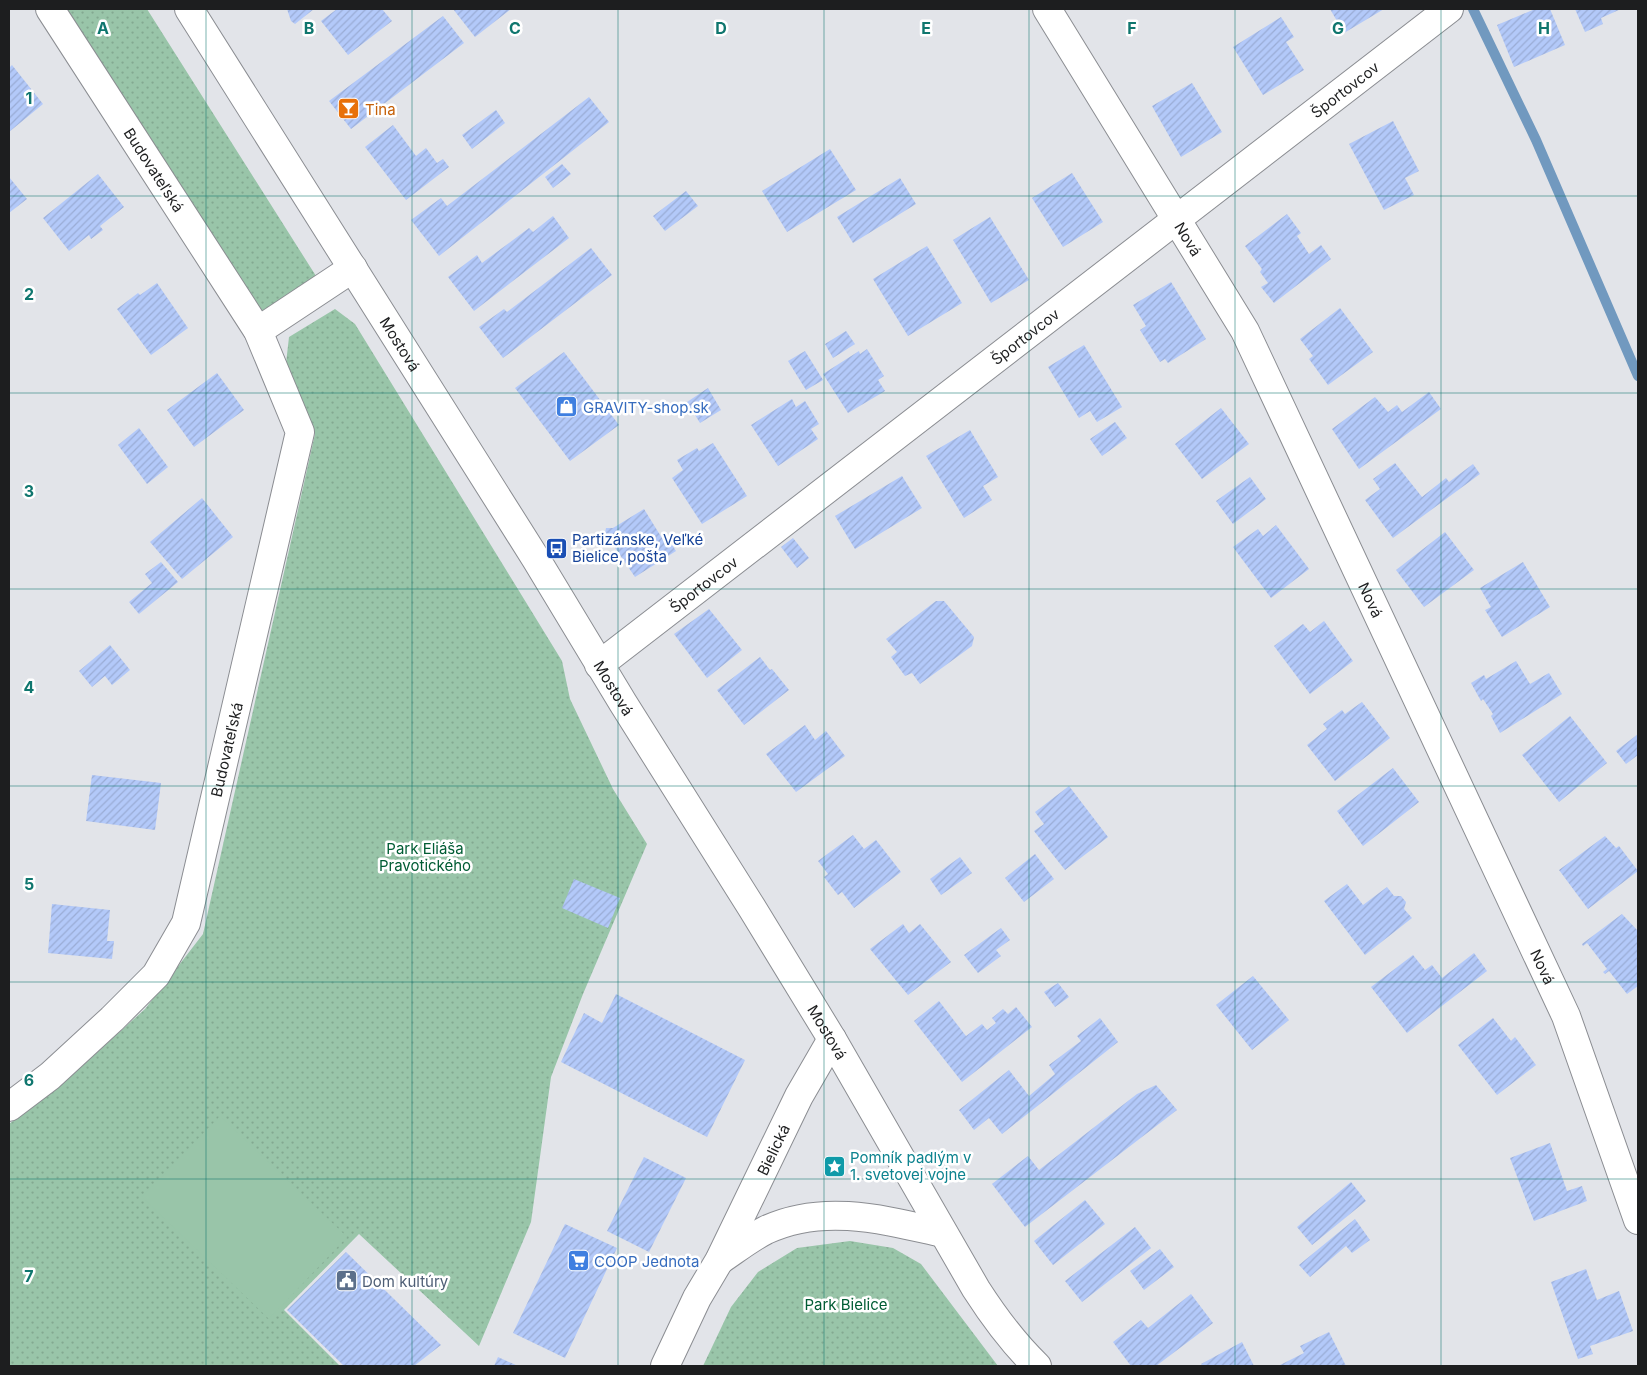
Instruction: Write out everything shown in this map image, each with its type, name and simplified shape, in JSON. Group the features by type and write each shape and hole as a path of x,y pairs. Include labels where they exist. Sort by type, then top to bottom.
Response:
{"street":[{"name":"Budovateľská","path":"9,1107 50,1076 112,1019 156,975 186,923 300,432 258,331 50,9"},
{"name":"Mostová","path":"189,9 536,559 599,665 747,900 832,1039 976,1288 999,1324 1023,1353 1037,1366"},
{"name":"Nová","path":"1047,9 1245,331 1566,1016 1638,1220"},
{"name":"Športovcov","path":"599,665 1449,9"},
{"path":"258,331 353,268"},
{"name":"Bielická","path":"665,1366 697,1298 719,1261 799,1096 832,1039"},
{"name":"Bielická","path":"719,1261 764,1231 778,1225 818,1216 863,1216 944,1233"}],"green space":[{"path":"64,9 147,9 316,276 261,316"},
{"name":"Park Eliáša Pravotického","path":"335,309 355,324 562,661 570,699 613,789 647,844 583,994 551,1077 531,1222 479,1346 359,1234 284,1310 340,1366 9,1366 9,1124 62,1084 145,1009 203,934 315,434 284,381 289,337"},
{"path":"220,1116 347,1237 269,1319 142,1197"},
{"name":"Park Bielice","path":"850,1241 893,1248 921,1264 998,1366 703,1366 731,1307 758,1272 797,1248"}],"building":[{"path":"287,9 314,9 295,24 291,21"},
{"path":"337,9 382,9 392,21 348,55 321,21"},
{"path":"453,9 511,9 475,37"},
{"path":"1330,9 1384,9 1344,33"},
{"path":"1535,9 1550,9 1565,45 1514,67 1497,25"},
{"path":"1575,9 1621,9 1601,18 1603,24 1585,32"},
{"path":"443,16 464,43 351,129 329,101"},
{"path":"1281,17 1294,37 1286,42 1304,70 1263,95 1233,47"},
{"path":"12,65 43,104 9,132 9,68"},
{"path":"1192,83 1222,132 1181,157 1152,106"},
{"path":"589,97 609,122 439,256 411,220 441,198 447,206"},
{"path":"496,110 505,123 472,149 462,135"},
{"path":"1393,121 1419,171 1405,178 1414,195 1384,210 1349,144"},
{"path":"393,125 416,156 426,148 437,163 443,159 449,167 406,200 365,147"},
{"path":"830,149 856,190 787,232 762,191"},
{"path":"562,164 571,174 553,188 545,177"},
{"path":"1072,173 1103,222 1063,247 1032,198"},
{"path":"98,174 124,207 100,226 103,230 91,239 89,235 69,251 43,218"},
{"path":"9,177 27,199 9,213"},
{"path":"900,178 916,204 853,243 837,217"},
{"path":"686,191 698,206 665,231 653,216"},
{"path":"1287,214 1301,233 1297,236 1309,254 1321,245 1331,259 1274,303 1261,287 1268,283 1260,272 1262,269 1245,246"},
{"path":"553,216 569,238 474,311 448,277 477,255 482,263 529,228 533,232"},
{"path":"990,217 1029,280 991,303 953,240"},
{"path":"927,246 962,303 908,336 873,279"},
{"path":"591,248 612,275 503,358 479,327 504,309 507,312"},
{"path":"1171,282 1206,339 1168,363 1165,359 1160,362 1140,330 1146,326 1133,305"},
{"path":"157,283 188,328 151,355 117,309 138,293 140,295"},
{"path":"1340,308 1373,352 1328,385 1309,359 1313,356 1300,339"},
{"path":"846,331 855,344 833,358 825,344"},
{"path":"1084,345 1122,407 1097,422 1090,411 1079,418 1048,367"},
{"path":"867,349 884,376 878,380 885,391 848,413 823,374 859,351 860,354"},
{"path":"805,351 823,380 806,390 788,361"},
{"name":"GRAVITY-shop.sk","path":"564,352 619,425 570,461 515,388"},
{"path":"217,373 244,410 194,447 167,410"},
{"path":"708,388 721,410 700,423 687,402"},
{"path":"1429,392 1441,409 1359,469 1332,429 1375,397 1388,412 1397,405 1402,412"},
{"path":"792,399 796,407 805,401 819,424 811,429 818,439 778,466 751,425"},
{"path":"1221,408 1249,444 1202,479 1175,444"},
{"path":"1115,422 1127,438 1102,456 1090,439"},
{"path":"139,428 168,467 147,484 118,445"},
{"path":"970,430 998,477 983,486 992,500 964,518 926,456"},
{"path":"713,443 747,496 702,524 672,478 683,470 677,460 697,448 699,451"},
{"path":"1395,463 1422,497 1446,478 1449,482 1473,464 1480,474 1393,538 1365,500 1380,489 1373,479"},
{"path":"902,476 922,508 855,549 835,516"},
{"path":"1250,477 1266,499 1233,524 1216,501"},
{"path":"202,498 233,537 182,579 150,542"},
{"path":"644,509 665,543 669,540 676,551 635,577 605,533 606,528 613,528"},
{"path":"1276,525 1309,569 1271,598 1233,547 1258,529 1263,536"},
{"path":"1445,532 1474,570 1424,607 1396,570"},
{"path":"793,538 809,558 797,568 781,547"},
{"path":"161,562 178,582 139,614 129,602 152,583 145,574"},
{"path":"1523,562 1550,607 1502,637 1485,610 1491,607 1480,588"},
{"path":"936,601 944,601 974,637 972,646 920,684 912,673 905,676 891,657 897,652 886,639"},
{"path":"709,609 742,650 707,678 674,634"},
{"path":"1324,621 1353,661 1310,694 1274,646 1303,624 1310,632"},
{"path":"110,645 130,670 112,685 105,676 92,687 79,671"},
{"path":"760,657 789,690 744,725 717,690"},
{"path":"1516,661 1530,684 1549,673 1562,694 1500,733 1491,716 1493,714 1483,699 1481,701 1471,683 1484,675 1486,679"},
{"path":"1362,702 1390,738 1335,781 1307,745 1327,729 1323,724 1342,710 1345,714"},
{"path":"1570,716 1607,763 1559,802 1522,755"},
{"path":"805,725 815,740 826,731 845,756 796,792 766,754"},
{"path":"1638,734 1638,755 1626,764 1616,751"},
{"path":"1393,768 1419,802 1363,846 1337,811"},
{"path":"92,775 161,783 155,830 86,821"},
{"path":"1069,786 1108,837 1065,870 1034,831 1044,824 1035,812"},
{"path":"853,835 864,849 876,840 901,872 854,908 842,892 838,895 824,877 828,874 818,861"},
{"path":"1605,836 1616,848 1619,846 1638,871 1588,909 1559,870"},
{"path":"1035,854 1054,879 1024,902 1005,878"},
{"path":"960,857 972,873 941,895 930,879"},
{"path":"574,879 620,898 608,928 562,908"},
{"path":"1347,884 1363,905 1387,887 1394,896 1401,896 1406,902 1404,909 1412,918 1365,955 1324,901"},
{"path":"52,904 110,910 107,941 114,941 112,959 48,953"},
{"path":"1622,914 1638,931 1638,986 1627,994 1609,971 1605,974 1603,972 1607,969 1587,943 1583,946 1582,944"},
{"path":"903,924 909,933 920,924 951,962 908,995 870,949"},
{"path":"1001,928 1010,940 996,950 1001,956 978,973 964,955"},
{"path":"1474,953 1487,971 1407,1033 1371,987 1413,955 1425,970 1432,965 1442,978"},
{"path":"1253,976 1289,1020 1252,1050 1216,1005"},
{"path":"1058,983 1069,997 1055,1007 1044,992"},
{"path":"616,994 745,1060 707,1137 561,1062 584,1013 602,1023"},
{"path":"939,1001 966,1036 982,1024 987,1030 996,1023 992,1018 1003,1009 1008,1014 1016,1007 1032,1027 962,1082 914,1021"},
{"path":"1100,1018 1118,1042 1002,1134 989,1118 974,1130 959,1110 1009,1070 1029,1096 1055,1074 1049,1065 1081,1041 1077,1036"},
{"path":"1493,1018 1511,1041 1515,1037 1536,1065 1497,1095 1458,1045"},
{"path":"1156,1085 1177,1110 1025,1227 992,1184 1028,1156 1039,1170 1137,1094"},
{"path":"1550,1143 1567,1191 1582,1186 1587,1201 1534,1221 1510,1158"},
{"path":"644,1157 686,1178 649,1252 607,1231"},
{"path":"1351,1182 1366,1201 1312,1245 1297,1227"},
{"path":"1085,1200 1105,1224 1053,1265 1034,1241"},
{"path":"1355,1219 1370,1240 1352,1253 1346,1246 1310,1277 1299,1265"},
{"path":"565,1224 617,1248 565,1358 513,1333"},
{"path":"1135,1227 1151,1248 1082,1302 1065,1281"},
{"path":"1160,1249 1174,1267 1144,1290 1130,1271"},
{"name":"Dom kultúry","path":"346,1252 441,1345 414,1366 344,1366 287,1310"},
{"path":"1586,1269 1597,1300 1619,1291 1633,1331 1590,1346 1593,1354 1578,1359 1551,1282"},
{"path":"1191,1294 1213,1323 1156,1366 1131,1366 1113,1342 1141,1320 1148,1328"},
{"path":"1329,1332 1346,1366 1278,1366 1304,1353 1300,1346"},
{"path":"1242,1342 1254,1366 1203,1366 1201,1364"},
{"path":"498,1357 518,1366 494,1366"}],"waterway":[{"path":"1473,9 1536,140 1638,376"}],"place":[{"name":"Tina","path":"349,109"},
{"name":"GRAVITY-shop.sk","path":"567,407"},
{"name":"Partizánske, Veľké Bielice, pošta","path":"556,548"},
{"name":"Pomník padlým v 1. svetovej vojne","path":"834,1166"},
{"name":"COOP Jednota","path":"578,1261"},
{"name":"Dom kultúry","path":"346,1281"}]}
